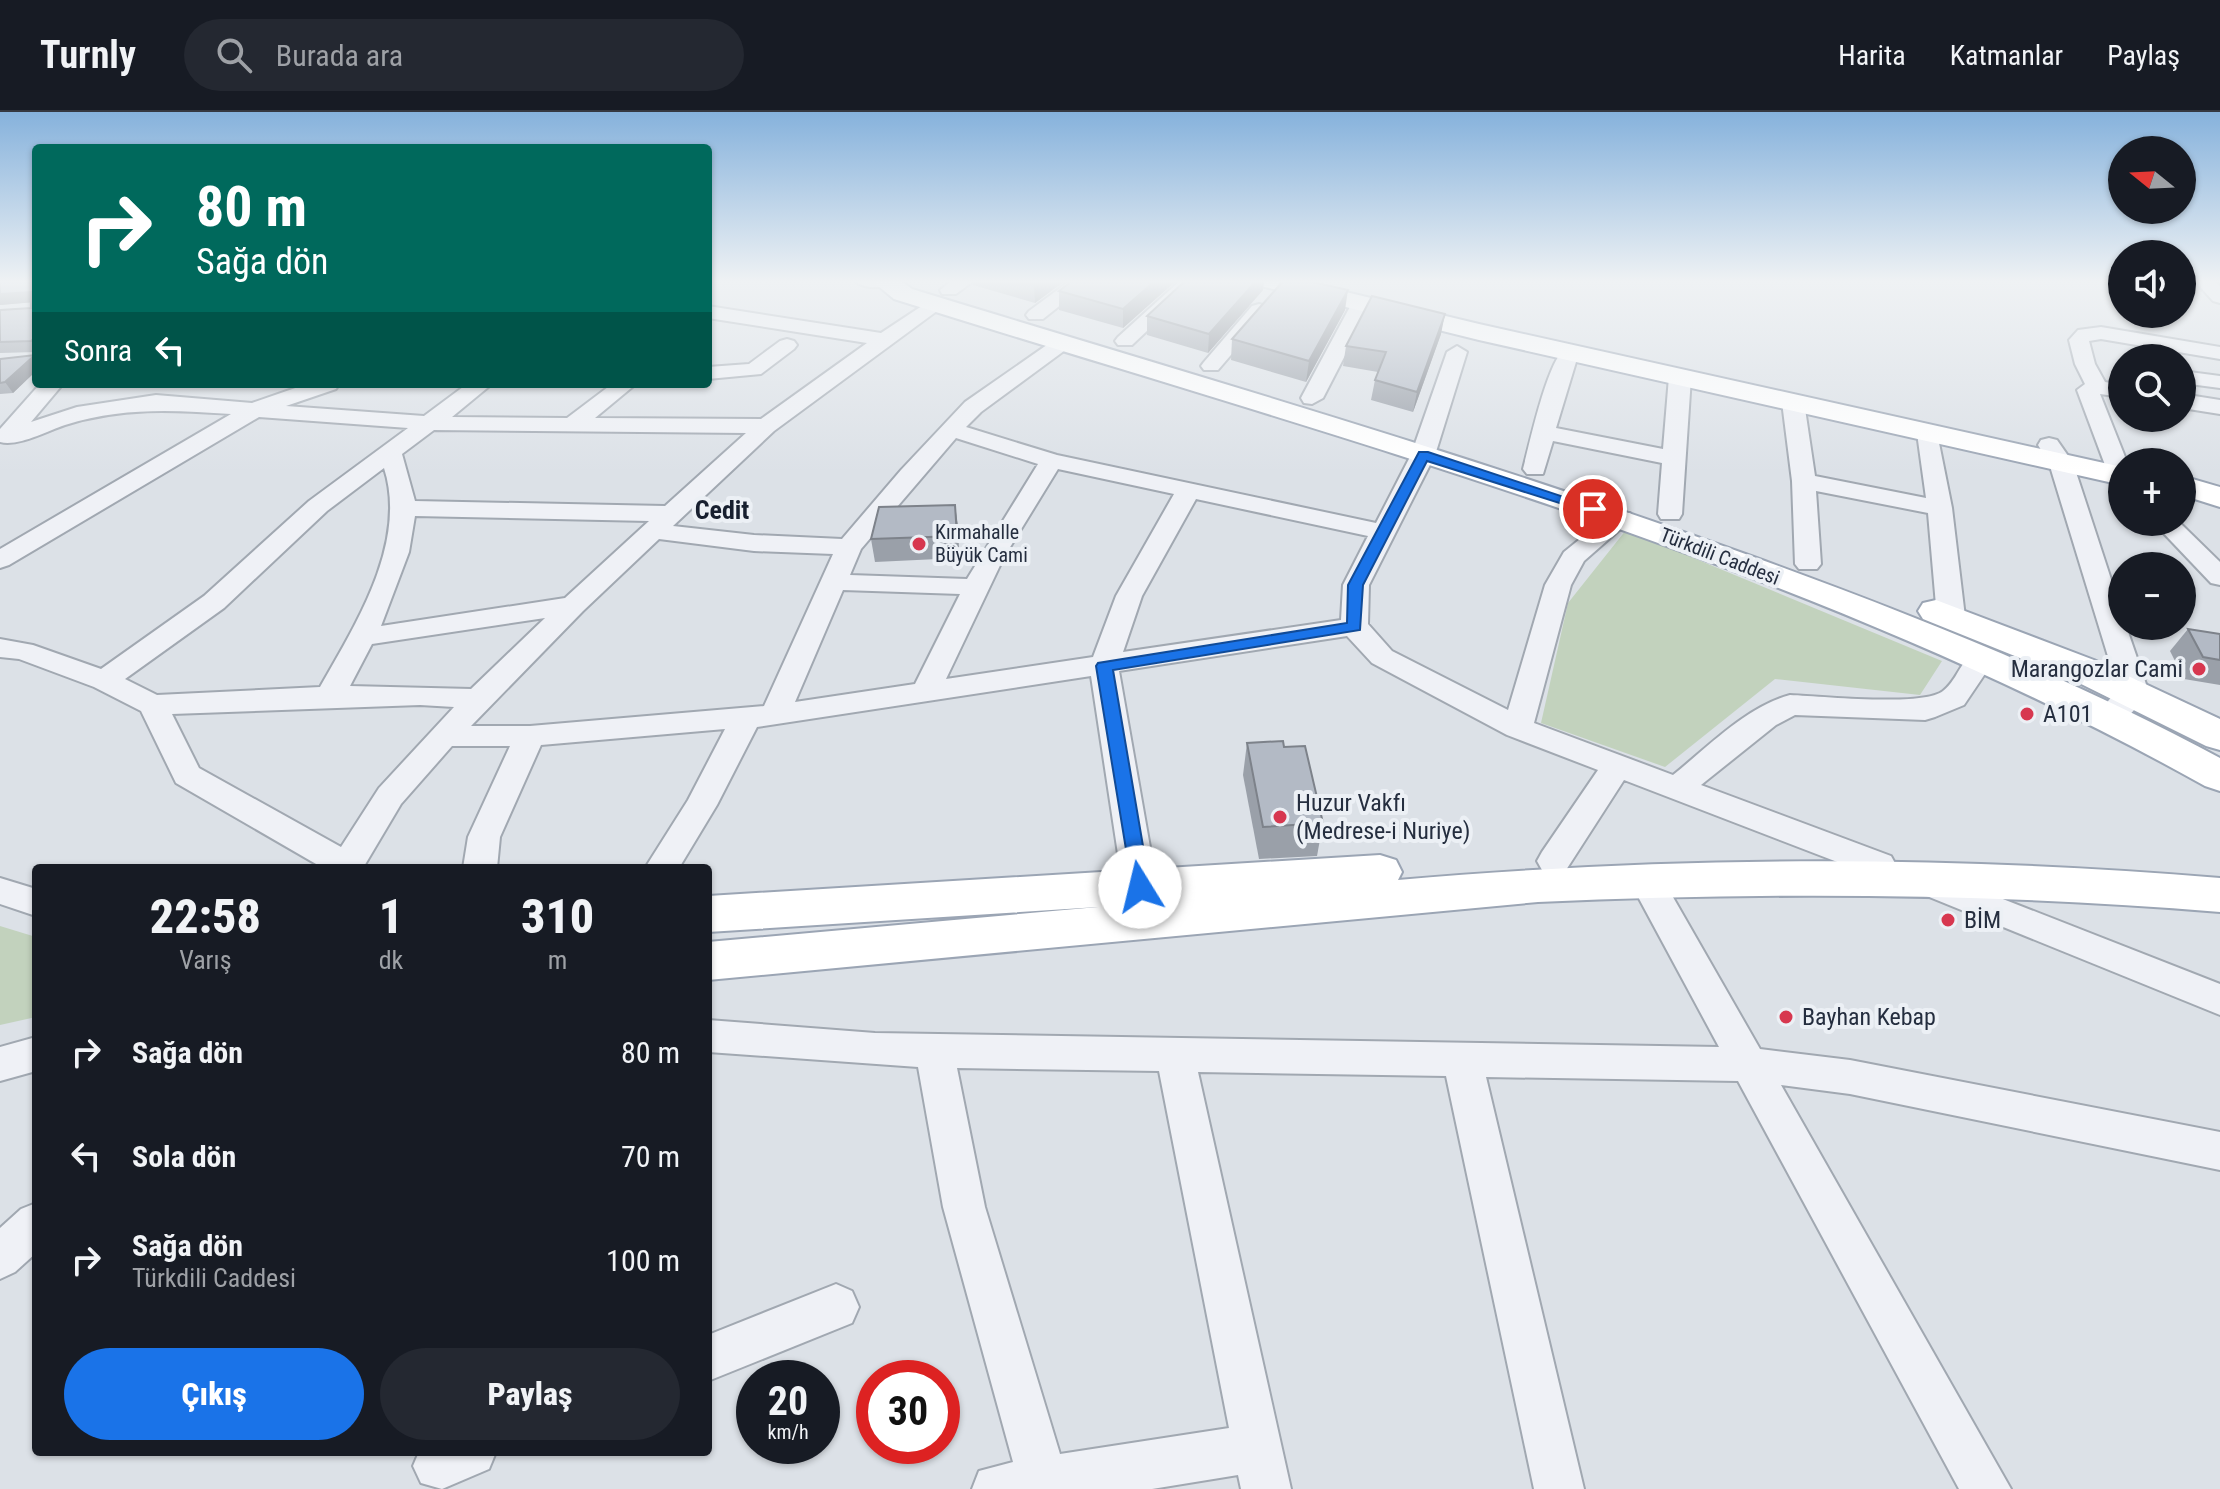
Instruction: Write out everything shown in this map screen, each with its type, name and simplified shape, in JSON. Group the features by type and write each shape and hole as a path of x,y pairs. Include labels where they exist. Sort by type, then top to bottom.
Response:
{"main road":[{"name":"Türkdili Caddesi","path":"1062,344 1425,445 1535,469 1670,514 1951,617 2133,690 2220,736"},
{"name":"Türkdili Caddesi","path":"1136,344 1312,398 1425,445 1926,635 2110,717 2220,776"},
{"path":"1536,344 1928,433 2065,454"},
{"path":"1592,344 2065,454 2108,469"},
{"path":"2196,491 2220,497"},
{"path":"712,914 1616,857 1879,865 2042,863 2220,876"},
{"path":"712,961 1538,885 1646,880 2076,883 2220,895"}],"street":[{"path":"348,864 390,796 478,699 573,605 766,426 879,344"},
{"path":"664,864 761,716 849,547 973,407 1061,344"},
{"path":"1211,366 1227,344"},
{"path":"1312,398 1340,344"},
{"path":"2080,344 2085,364 2097,387"},
{"path":"2163,344 2220,353"},
{"path":"712,373 754,370 787,345"},
{"path":"1457,352 1425,445 1356,585 1354,626 1382,657 1518,728 1879,865"},
{"path":"1535,469 1569,352"},
{"path":"2085,364 2108,368"},
{"path":"1670,514 1680,377"},
{"path":"2196,379 2220,382"},
{"path":"2108,389 2097,387 2088,390 2110,448"},
{"path":"3,439 48,388"},
{"path":"3,439 77,414 112,409 156,393 192,388"},
{"path":"0,560 258,408 316,388"},
{"path":"104,680 214,602 318,506 475,388"},
{"path":"573,424 620,388"},
{"path":"156,393 258,408 426,423 766,426"},
{"path":"1793,402 1804,481 1808,564"},
{"path":"2196,403 2220,407"},
{"path":"952,430 1052,461 1383,532"},
{"path":"1544,432 1674,458"},
{"path":"1928,433 1940,508 1951,617"},
{"path":"330,696 363,637 396,549 403,508 401,484 389,451"},
{"path":"2065,454 2133,690 2110,717"},
{"path":"925,693 991,557 1052,461"},
{"path":"1804,481 1940,508"},
{"path":"1140,887 1104,666 1129,596 1189,489"},
{"path":"403,508 663,522 754,543 849,547"},
{"path":"1518,728 1558,585 1573,557 1621,518"},
{"path":"2179,536 2220,577"},
{"path":"833,582 977,587"},
{"path":"363,637 573,605"},
{"path":"444,736 530,736 761,716 1354,626"},
{"path":"8,654 104,680 153,705 330,696 420,695 478,699"},
{"path":"1678,787 1765,718 1790,705 1925,710 1954,698 1981,659"},
{"path":"153,705 187,775 341,864"},
{"path":"481,864 484,837 530,736"},
{"path":"1554,861 1618,764"},
{"path":"1646,880 1986,1489"},
{"path":"1929,883 2220,1000"},
{"path":"0,891 32,902"},
{"path":"712,1036 875,1050 1749,1064 1850,1077 2220,1151"},
{"path":"934,1051 1020,1485 1261,1468 1175,1056"},
{"path":"0,1066 32,1055"},
{"path":"1462,1058 1559,1489"},
{"path":"0,1066 32,1063"},
{"path":"0,1257 32,1228"},
{"path":"0,1267 32,1242"},
{"path":"712,1356 836,1307"}],"green space":[{"path":"1626,530 1942,661 1920,695 1775,679 1665,767 1541,723 1568,603"},
{"path":"0,926 32,936 32,1018 0,1025"}],"building":[{"path":"1250,344 1318,344 1309,361"},
{"path":"1434,344 1417,392 1375,380 1386,352 1346,346"},
{"path":"32,355 5,382 0,383 0,359"},
{"path":"955,505 957,536 871,539 879,507"},
{"path":"2196,630 2220,634 2220,660 2203,657 2194,640"},
{"path":"1283,741 1284,747 1305,746 1323,823 1263,827 1247,743"}],"place":[{"name":"Kırmahalle Büyük Cami","path":"919,544"},
{"name":"Marangozlar Cami","path":"2199,669"},
{"name":"A101","path":"2027,714"},
{"name":"Huzur Vakfı (Medrese-i Nuriye)","path":"1280,817"},
{"name":"BİM","path":"1948,920"},
{"name":"Bayhan Kebap","path":"1786,1017"}],"district":[{"name":"Cedit","path":"722,510"}],"route":[{"path":"1140,887 1104,666 1354,626 1356,585 1423,455 1593,509"}]}
